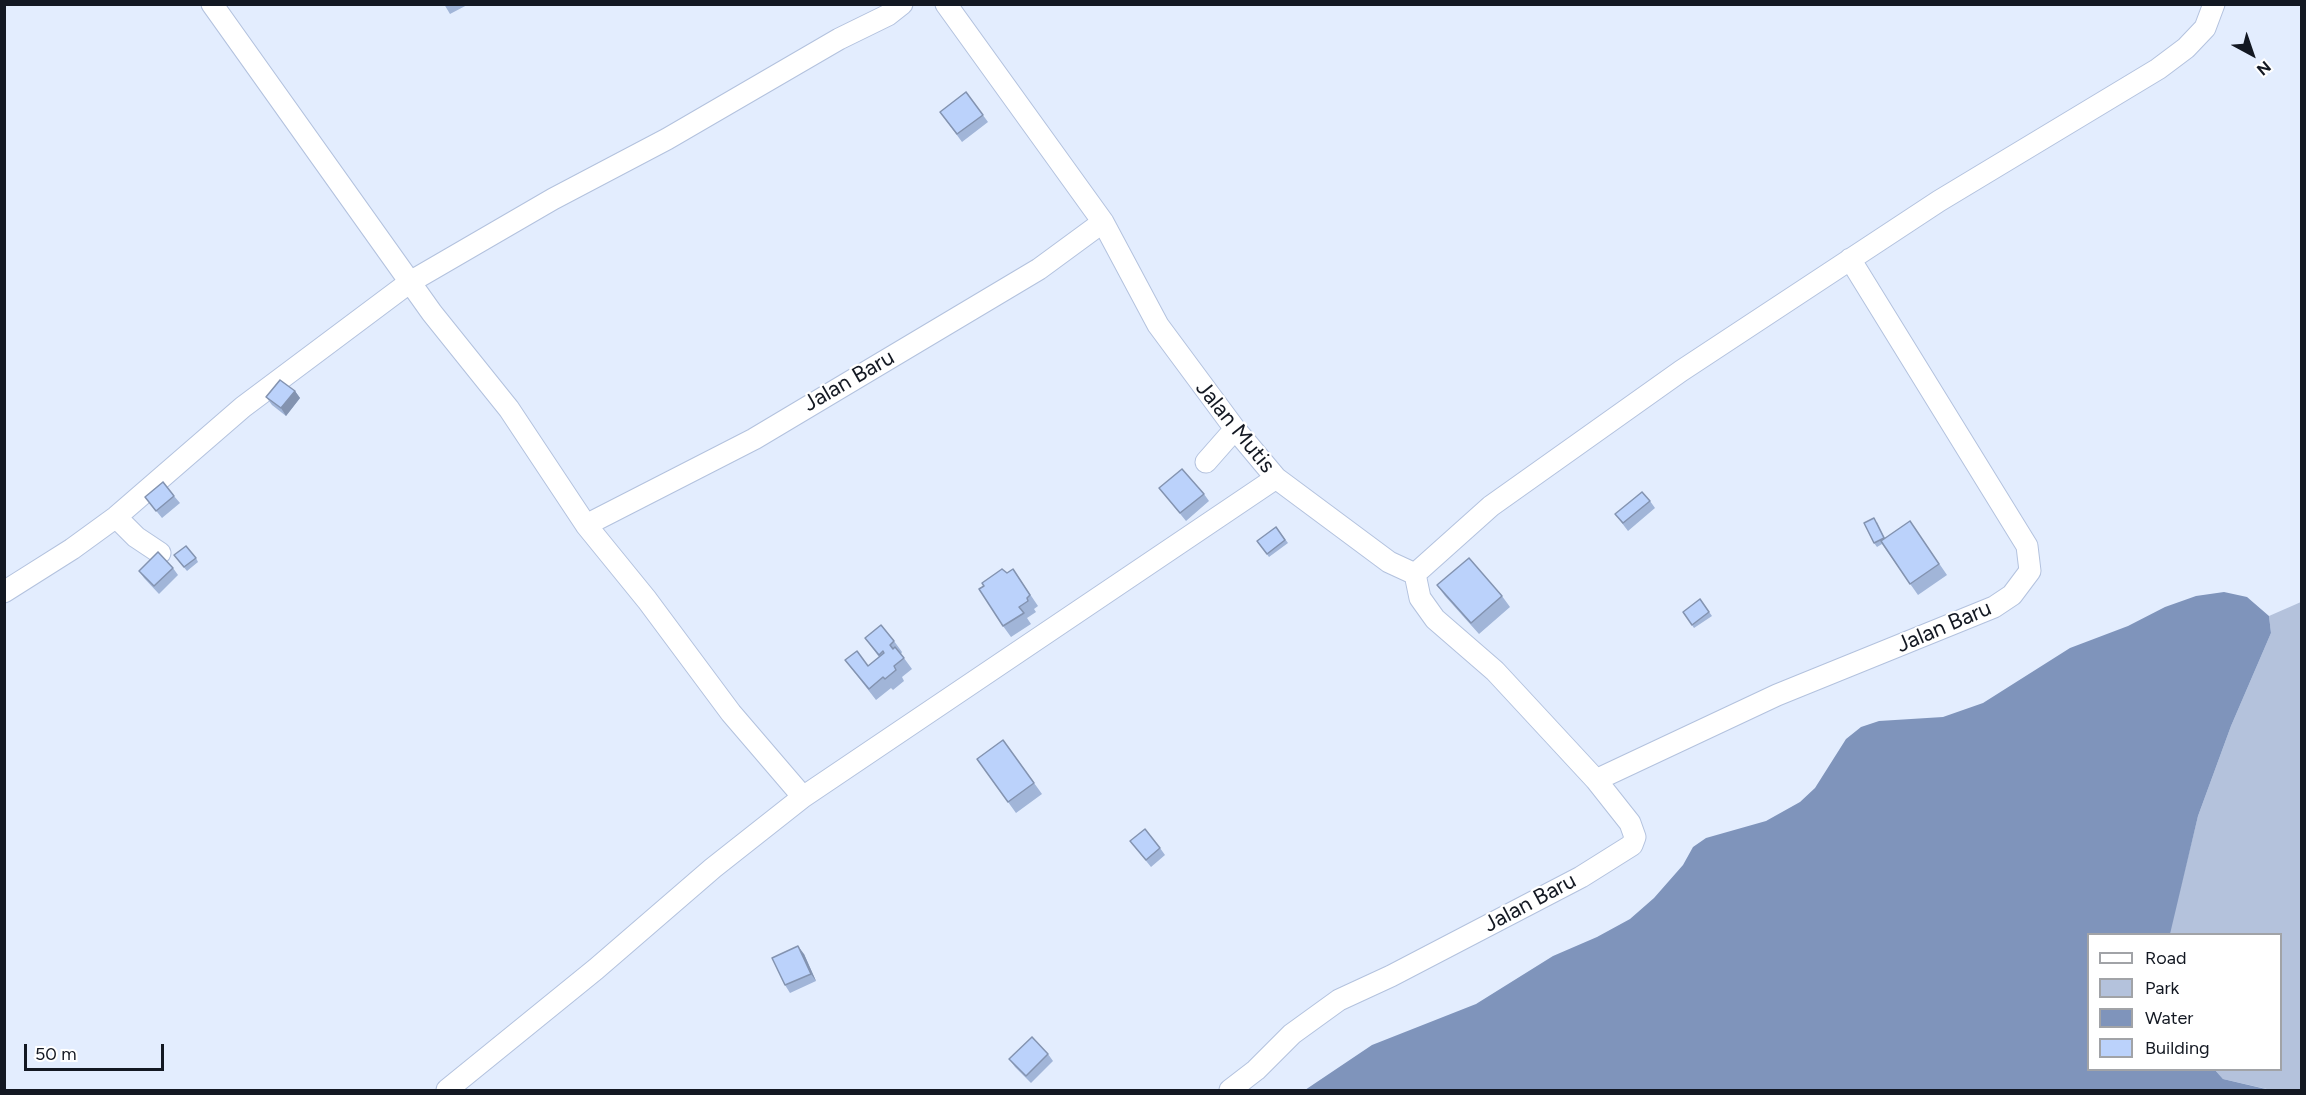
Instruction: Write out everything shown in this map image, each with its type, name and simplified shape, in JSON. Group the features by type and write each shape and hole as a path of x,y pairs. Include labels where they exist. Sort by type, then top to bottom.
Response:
{"street":[{"path":"212,4 410,282 509,410 586,525 731,713 803,797"},
{"path":"4,592 72,549 116,517 234,414 410,282 820,50 888,15 902,4"},
{"name":"Jalan Mutis","path":"946,4 1104,222 1158,325 1235,429 1276,478 1389,562 1415,574"},
{"path":"1596,780 1495,671 1436,619 1420,598 1415,574 1491,506 1681,371 1939,201 2158,69 2186,48 2205,28 2214,4"},
{"name":"Jalan Baru","path":"586,525 754,439 1039,269 1104,222"},
{"name":"Jalan Baru","path":"1230,1090 1257,1070 1292,1034 1339,1000 1391,976 1581,877 1632,845 1635,837 1630,823 1596,780 1777,695 1994,608 2012,595 2030,571 2027,546 1850,259"},
{"path":"1206,462 1235,429"},
{"path":"447,1090 596,969 713,868 803,797 1276,478"},
{"path":"116,517 136,537 160,553"}],"green space":[{"path":"2301,602 2301,1090 2271,1090 2223,1079 2216,1071 2282,1071 2282,933 2170,933 2198,816 2231,726 2271,633 2269,616"}],"water":[{"path":"2224,592 2247,597 2269,616 2271,633 2231,726 2198,816 2170,933 2087,933 2087,1071 2216,1071 2223,1079 2270,1090 1305,1090 1372,1045 1476,1004 1553,956 1597,937 1630,919 1654,898 1683,865 1693,847 1706,838 1766,821 1800,802 1815,788 1846,739 1861,727 1879,721 1943,717 1983,703 2070,648 2196,596"}],"building":[{"path":"966,92 983,115 957,134 940,112"},
{"path":"280,380 295,391 281,408 266,397"},
{"path":"1182,469 1204,494 1180,513 1159,488"},
{"path":"163,482 174,496 156,511 145,497"},
{"path":"1642,492 1650,501 1623,523 1615,514"},
{"path":"1874,518 1884,538 1874,543 1864,523"},
{"path":"1910,521 1939,564 1910,584 1881,541"},
{"path":"1276,527 1285,540 1267,554 1257,541"},
{"path":"186,546 196,558 184,567 174,555"},
{"path":"158,552 173,568 154,586 139,571"},
{"path":"1469,558 1502,596 1471,623 1437,585"},
{"path":"1002,569 1007,573 1013,569 1030,595 1027,598 1028,601 1019,607 1024,613 1003,626 979,589 984,586 982,583"},
{"path":"1700,599 1709,612 1692,625 1683,612"},
{"path":"881,625 894,641 890,645 893,649 895,647 904,658 894,666 896,670 869,689 845,660 857,651 868,666 884,653 883,651 879,655 865,638"},
{"path":"1003,740 1034,783 1008,802 977,759"},
{"path":"1145,829 1160,848 1146,860 1130,841"},
{"path":"798,946 811,974 785,985 772,958"},
{"path":"1032,1037 1048,1054 1026,1076 1009,1059"}]}
